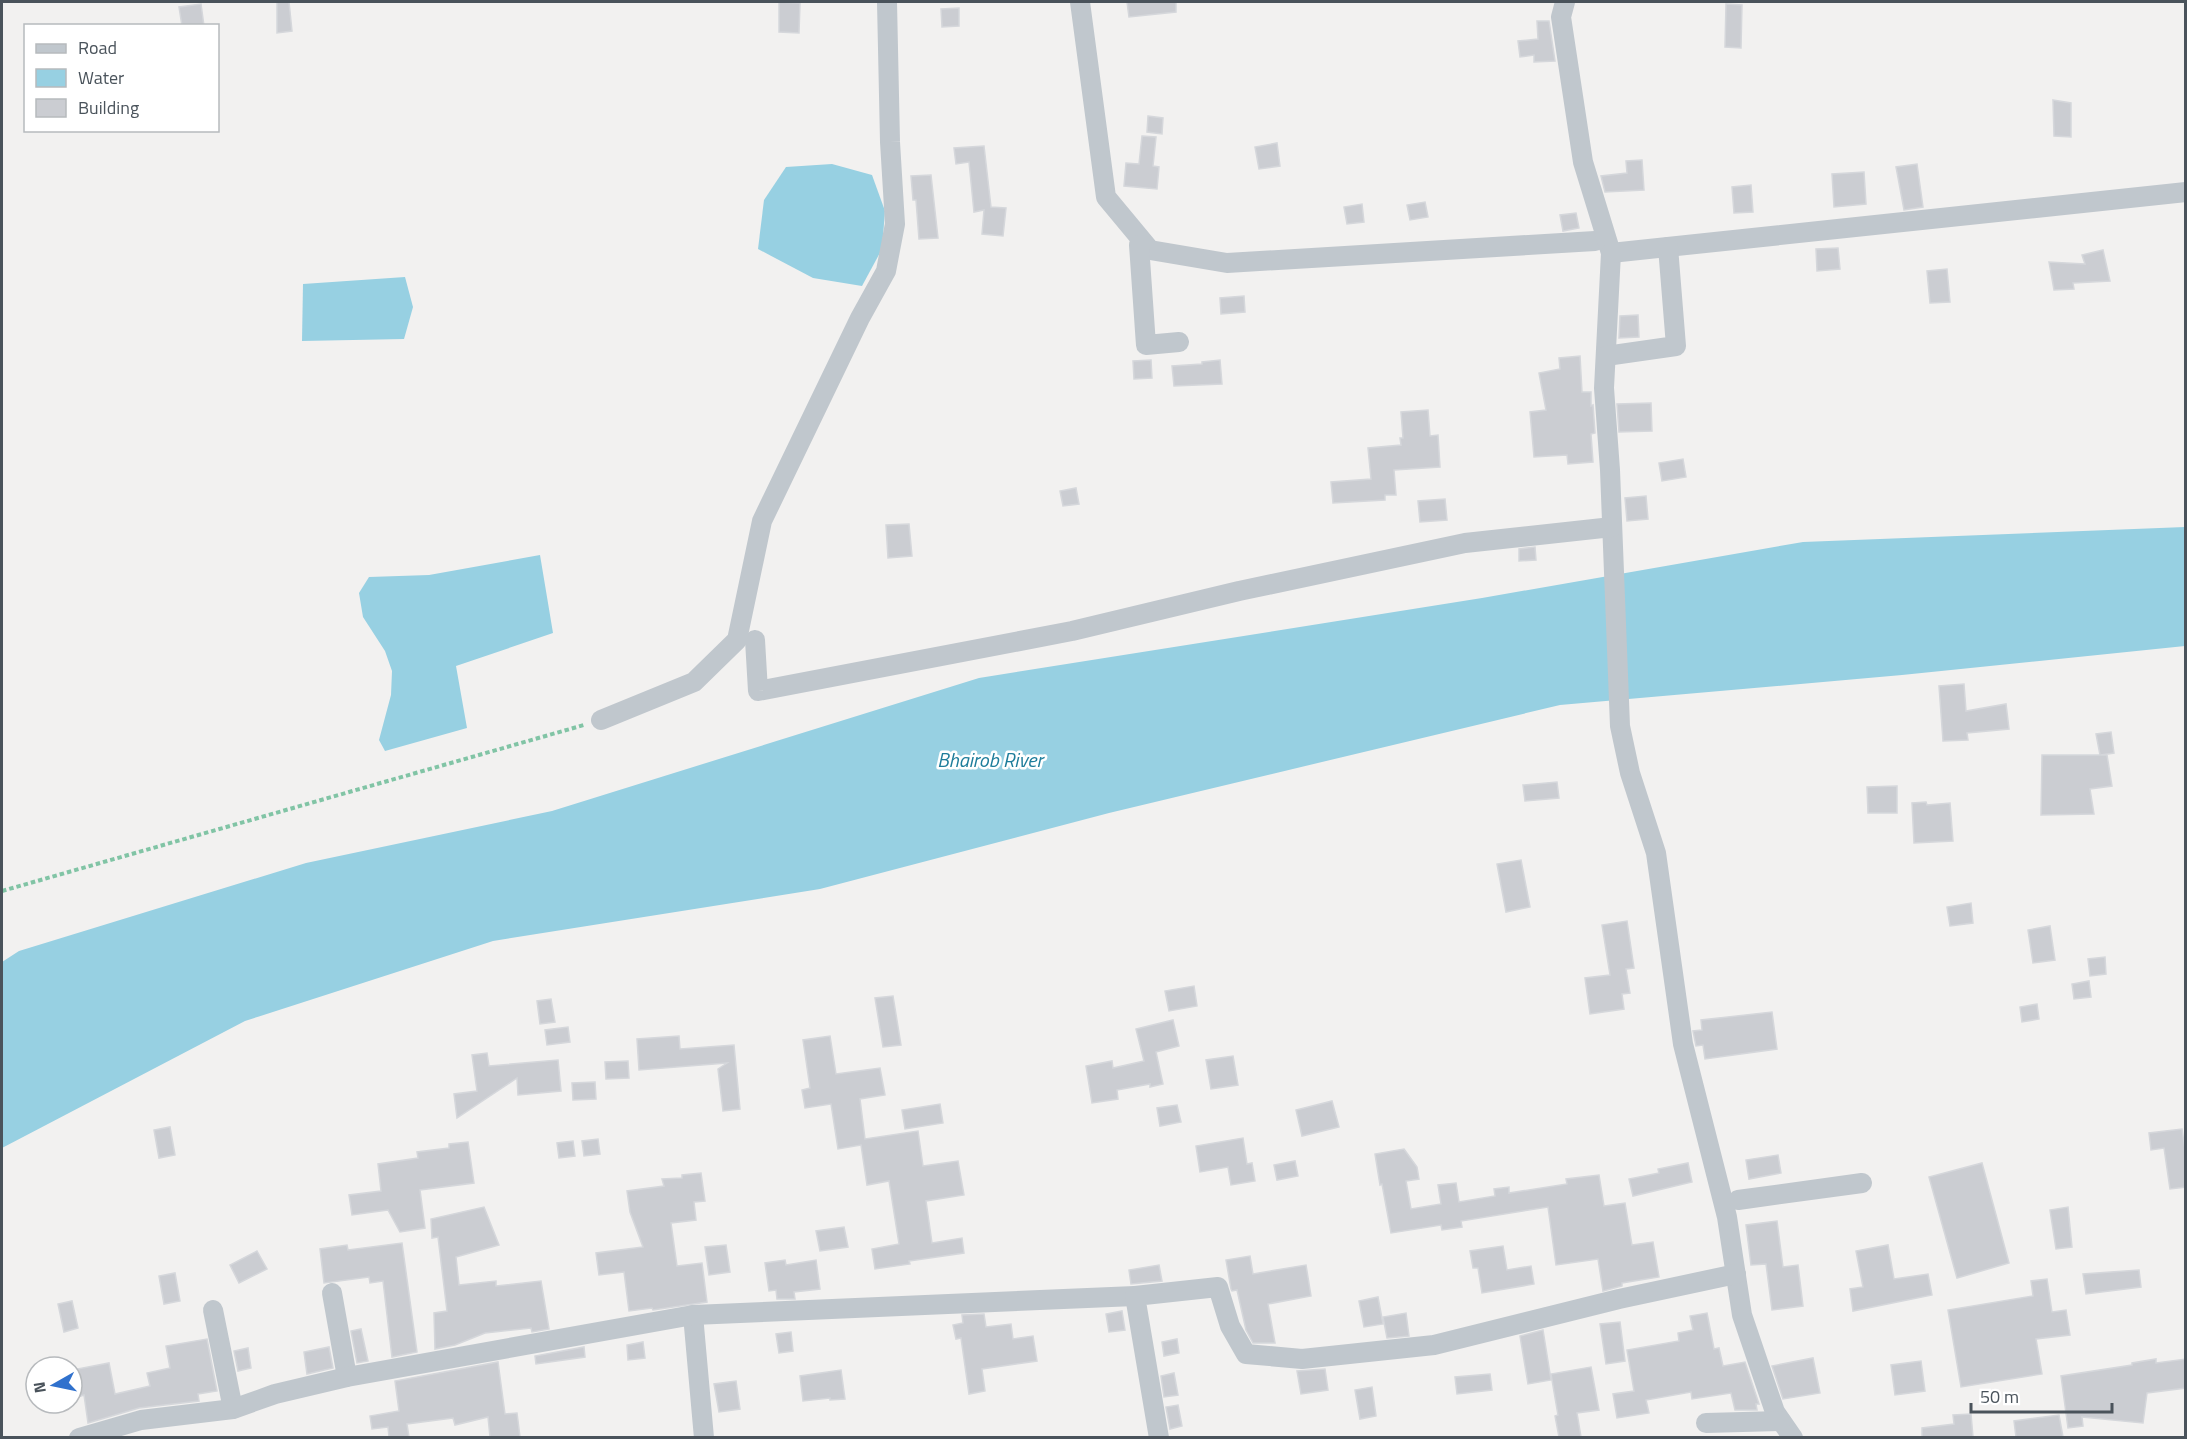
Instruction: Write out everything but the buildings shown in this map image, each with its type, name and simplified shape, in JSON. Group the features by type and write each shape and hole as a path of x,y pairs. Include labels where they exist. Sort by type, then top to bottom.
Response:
{"street":[{"path":"601,720 694,682 737,640 762,522 860,318 886,271 895,224 890,142 887,2"},
{"path":"1080,2 1106,197 1150,250 1227,263 1595,241"},
{"path":"1565,2 1561,17 1583,162 1611,253 1605,387 1620,726 1630,773 1656,853 1683,1044 1727,1217 1742,1315 1775,1412 1793,1437"},
{"path":"1611,253 2186,192"},
{"path":"1138,245 1146,345 1179,342"},
{"path":"1606,356 1676,346 1668,247"},
{"path":"755,640 758,691 1072,631 1239,591 1465,543 1612,527"},
{"path":"1738,1200 1862,1183"},
{"path":"79,1437 141,1420 232,1409 275,1394 347,1377 693,1315 1135,1296 1218,1287 1230,1326 1246,1354 1302,1359 1434,1345 1618,1299 1736,1274"},
{"path":"332,1293 347,1377"},
{"path":"1135,1296 1159,1437"},
{"path":"213,1310 232,1409"},
{"path":"693,1315 704,1437"},
{"path":"1706,1424 1781,1420"}],"path":[{"path":"2,891 601,720"}],"water":[{"path":"832,164 872,175 885,211 882,249 862,286 813,278 758,249 764,200 786,167"},
{"path":"405,277 413,307 404,339 302,341 303,284"},
{"name":"Bhairob River","path":"2185,527 2185,646 1902,675 1560,705 1109,813 820,889 493,941 245,1021 2,1148 2,962 19,951 306,863 552,811 979,678 1482,598 1803,542"},
{"path":"540,555 553,633 456,666 467,728 385,751 379,740 391,695 392,671 385,651 363,617 359,593 369,577 429,575"}]}
